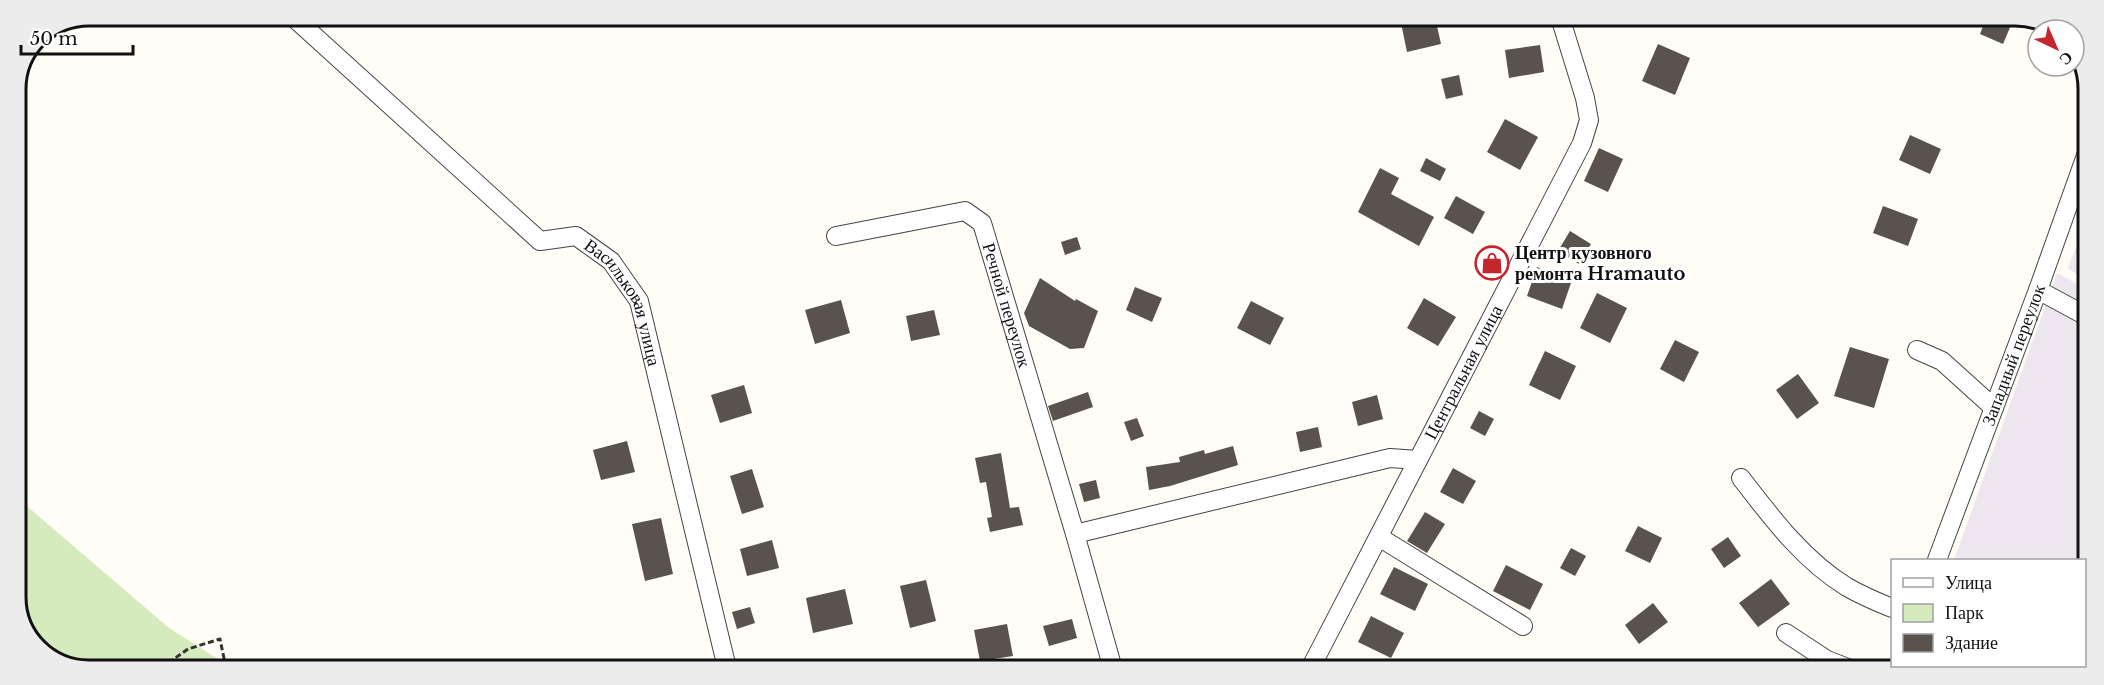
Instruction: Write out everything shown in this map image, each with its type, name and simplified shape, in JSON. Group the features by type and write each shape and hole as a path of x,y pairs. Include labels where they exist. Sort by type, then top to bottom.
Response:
{"street":[{"name":"Васильковая улица","path":"303,26 540,241 576,236 612,261 639,302 725,660"},
{"name":"Центральная улица","path":"1315,660 1582,143 1589,120 1585,98 1563,26"},
{"name":"Западный переулок","path":"1938,559 2078,176"},
{"name":"Речной переулок","path":"836,236 965,211 982,223 1110,660"},
{"path":"2038,290 2078,312"},
{"path":"1917,350 1942,361 1994,408"},
{"name":"Центральная улица","path":"1075,534 1390,458 1418,460"},
{"path":"1741,478 1775,521 1810,557 1846,586 1891,607"},
{"path":"1379,537 1523,626"},
{"path":"1786,633 1827,660"}],"path":[{"path":"172,660 188,649 220,639 224,660"}],"shaded area":[{"path":"2078,242 2078,275 2068,268"},
{"path":"2057,273 2078,285 2078,559 1954,559"}],"green space":[{"path":"26,505 169,628 219,660 89,660 61,653 44,641 34,628 27,608"}],"building":[{"path":"1402,26 1437,26 1441,44 1407,52"},
{"path":"1983,26 2011,26 2003,44 1980,34"},
{"path":"1658,44 1690,58 1675,95 1642,81"},
{"path":"1540,45 1544,72 1509,78 1505,50"},
{"path":"1459,75 1463,95 1446,99 1441,79"},
{"path":"1505,119 1538,137 1520,170 1487,152"},
{"path":"1910,135 1941,149 1930,174 1899,160"},
{"path":"1599,148 1623,159 1608,192 1584,181"},
{"path":"1426,158 1446,169 1440,181 1420,171"},
{"path":"1380,168 1399,178 1391,194 1434,217 1419,246 1358,212"},
{"path":"1456,196 1485,212 1473,234 1444,218"},
{"path":"1883,206 1918,219 1908,246 1873,233"},
{"path":"1570,231 1591,244 1579,264 1558,251"},
{"path":"1077,237 1081,249 1065,255 1061,242"},
{"path":"1537,267 1572,280 1562,309 1527,296"},
{"path":"1040,278 1075,301 1076,299 1098,311 1084,348 1070,349 1029,326 1024,313"},
{"path":"1135,287 1162,298 1152,322 1126,310"},
{"path":"1597,293 1627,308 1610,343 1580,328"},
{"path":"1424,298 1456,317 1438,346 1407,328"},
{"path":"841,300 850,333 815,344 805,310"},
{"path":"1251,301 1284,318 1270,345 1237,328"},
{"path":"934,310 940,335 911,341 906,316"},
{"path":"1675,340 1699,352 1684,382 1660,369"},
{"path":"1850,347 1889,359 1874,408 1834,396"},
{"path":"1545,351 1576,366 1560,400 1529,385"},
{"path":"1798,374 1819,403 1797,419 1776,390"},
{"path":"744,385 752,413 720,423 711,395"},
{"path":"1088,392 1093,407 1053,421 1048,406"},
{"path":"1377,395 1383,419 1358,426 1352,402"},
{"path":"1479,411 1494,419 1485,436 1470,428"},
{"path":"1137,418 1144,436 1131,441 1124,422"},
{"path":"1318,427 1322,447 1300,452 1296,432"},
{"path":"627,441 635,472 601,480 593,450"},
{"path":"1233,446 1238,465 1170,486 1149,490 1146,467 1180,462 1179,457 1204,450 1205,454"},
{"path":"1001,453 1010,508 1019,507 1023,525 990,532 987,518 992,517 986,482 980,483 975,458"},
{"path":"1453,468 1476,481 1463,504 1440,492"},
{"path":"752,469 764,507 742,514 730,476"},
{"path":"1096,480 1100,498 1084,502 1079,484"},
{"path":"1425,512 1445,524 1427,553 1407,541"},
{"path":"661,518 673,574 645,581 632,524"},
{"path":"1638,526 1662,538 1650,563 1625,551"},
{"path":"1728,537 1741,556 1724,568 1711,549"},
{"path":"772,540 779,568 747,576 740,549"},
{"path":"1571,548 1586,556 1575,576 1560,568"},
{"path":"1506,565 1543,584 1530,610 1493,591"},
{"path":"1394,567 1428,584 1415,611 1380,594"},
{"path":"1771,579 1790,604 1758,627 1739,603"},
{"path":"926,580 936,621 910,628 900,586"},
{"path":"845,589 853,624 813,633 806,598"},
{"path":"1653,603 1668,622 1639,644 1625,625"},
{"path":"750,607 755,623 737,629 732,612"},
{"path":"1371,616 1404,633 1391,658 1358,642"},
{"path":"1072,619 1077,638 1049,646 1043,626"},
{"path":"1007,624 1013,656 980,660 974,630"}],"place":[{"name":"Центр кузовного ремонта Hramauto","path":"1492,263"}]}
